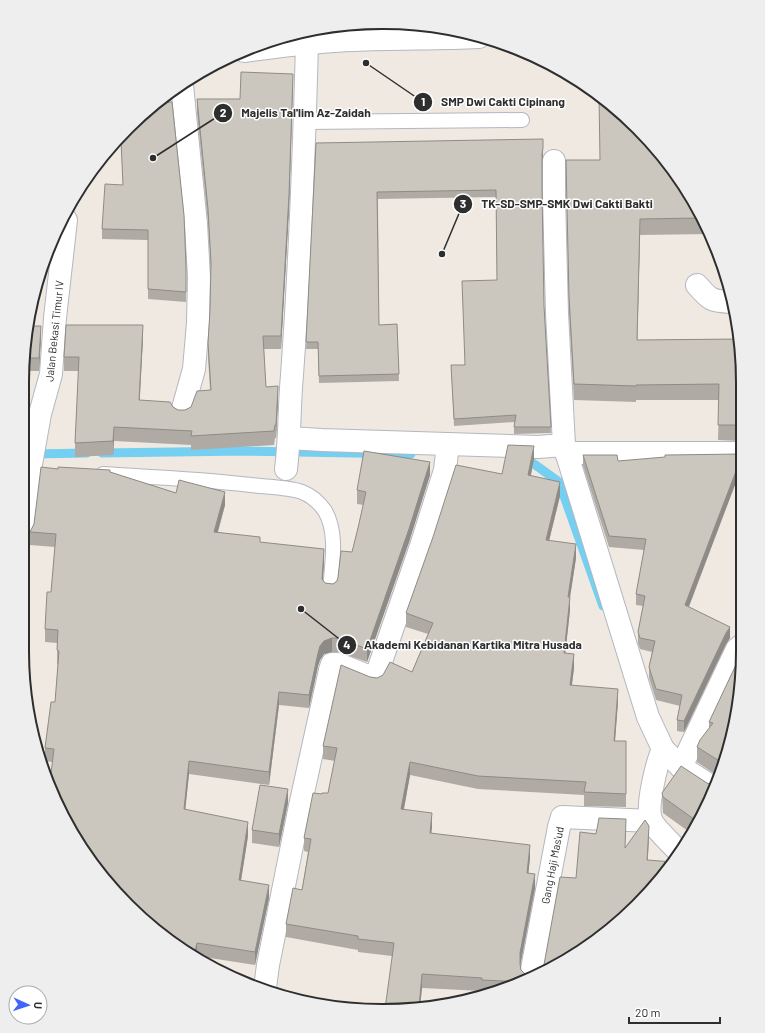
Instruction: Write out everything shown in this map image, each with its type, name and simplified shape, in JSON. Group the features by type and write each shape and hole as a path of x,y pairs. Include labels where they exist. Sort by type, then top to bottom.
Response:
{"street":[{"path":"270,48 307,43 355,31 444,39 460,38"},
{"path":"287,460 298,292 307,43"},
{"path":"182,412 194,369 198,323 199,277 196,224 183,91"},
{"path":"554,161 557,313 565,449 660,756 649,810 651,821 675,848"},
{"name":"Jalan Bekasi Timur IV","path":"29,490 40,414 51,374 55,318 65,225"},
{"path":"697,285 708,298 718,302 726,302"},
{"path":"287,460 322,440 448,446 538,446 565,449 736,453"},
{"path":"266,984 272,942 332,664 338,664 375,679 421,546 445,470 448,446"},
{"path":"681,768 736,651"},
{"path":"660,756 709,785"},
{"name":"Gang Haji Mas'ud","path":"532,971 562,817 569,816 651,821"}],"lane":[{"path":"305,122 522,120"},
{"path":"89,473 187,479 287,460 301,492 315,498 325,512 332,530 333,552 330,589"}],"building":[{"path":"241,72 293,74 289,195 281,336 263,336 266,387 278,386 276,425 274,431 191,436 192,431 114,427 113,441 75,443 79,357 64,357 66,325 143,325 139,400 170,402 173,407 178,410 185,410 191,407 197,391 211,390 208,343 211,263 208,209 197,99 240,99"},
{"path":"167,102 172,102 184,215 186,292 148,289 148,230 102,229 105,184 123,185 121,145 149,117"},
{"path":"599,103 616,117 648,149 663,167 696,218 640,219 637,340 733,339 736,382 736,425 718,425 719,384 636,386 574,384 569,297 566,160 600,160"},
{"path":"543,139 542,190 544,306 551,427 514,427 516,415 454,419 451,365 465,365 462,281 497,280 496,190 377,192 379,325 397,324 399,374 319,376 318,342 306,342 316,143"},
{"path":"34,326 41,326 39,358 30,358"},
{"path":"508,445 534,446 528,475 560,482 546,540 576,544 568,597 570,597 564,653 574,654 570,685 618,689 614,741 626,741 626,794 584,792 586,782 478,776 410,762 401,809 432,813 430,833 530,845 527,873 535,874 520,953 521,970 525,974 507,981 422,974 419,1002 386,1004 394,943 358,939 358,936 286,924 293,888 302,890 311,839 304,838 313,793 328,793 337,748 323,746 341,665 370,677 377,678 383,675 390,662 412,672 433,623 406,613 433,537 456,465 502,474"},
{"path":"364,451 430,462 409,529 367,649 338,638 332,638 324,641 320,646 318,653 309,695 279,692 269,772 189,761 184,809 248,822 239,880 269,885 255,952 197,943 195,950 167,931 149,916 117,884 102,866 76,827 65,807 51,772 54,749 45,748 51,702 55,702 59,651 57,650 58,630 45,629 47,592 51,592 56,534 30,532 34,524 41,467 58,469 58,467 110,470 110,472 176,493 179,480 225,492 214,532 260,537 260,542 324,549 322,579 325,583 333,584 337,581 338,577 341,551 352,552 366,492 357,490"},
{"path":"736,454 736,471 685,605 730,627 684,721 677,720 682,695 656,689 649,667 655,641 640,638 638,632 645,596 636,594 646,539 609,536 583,455 617,455 618,461 665,457 665,455"},
{"path":"735,666 733,697 729,719 718,760 697,747 700,740 713,723 709,722"},
{"path":"681,766 710,784 694,819 663,797 662,793"},
{"path":"260,785 288,789 279,834 252,830"},
{"path":"599,818 626,819 625,848 645,820 649,826 647,860 666,861 648,884 616,916 579,944 544,965 560,877 576,878 580,832 596,834"}],"waterway":[{"path":"102,453 245,451 411,454"},
{"path":"32,454 87,453"},
{"path":"523,456 559,482 603,606"}],"place":[{"name":"SMP Dwi Cakti Cipinang","path":"366,63"},
{"name":"Majelis Tal'lim Az-Zaidah","path":"153,158"},
{"name":"TK-SD-SMP-SMK Dwi Cakti Bakti","path":"442,254"},
{"name":"Akademi Kebidanan Kartika Mitra Husada","path":"301,609"}]}
